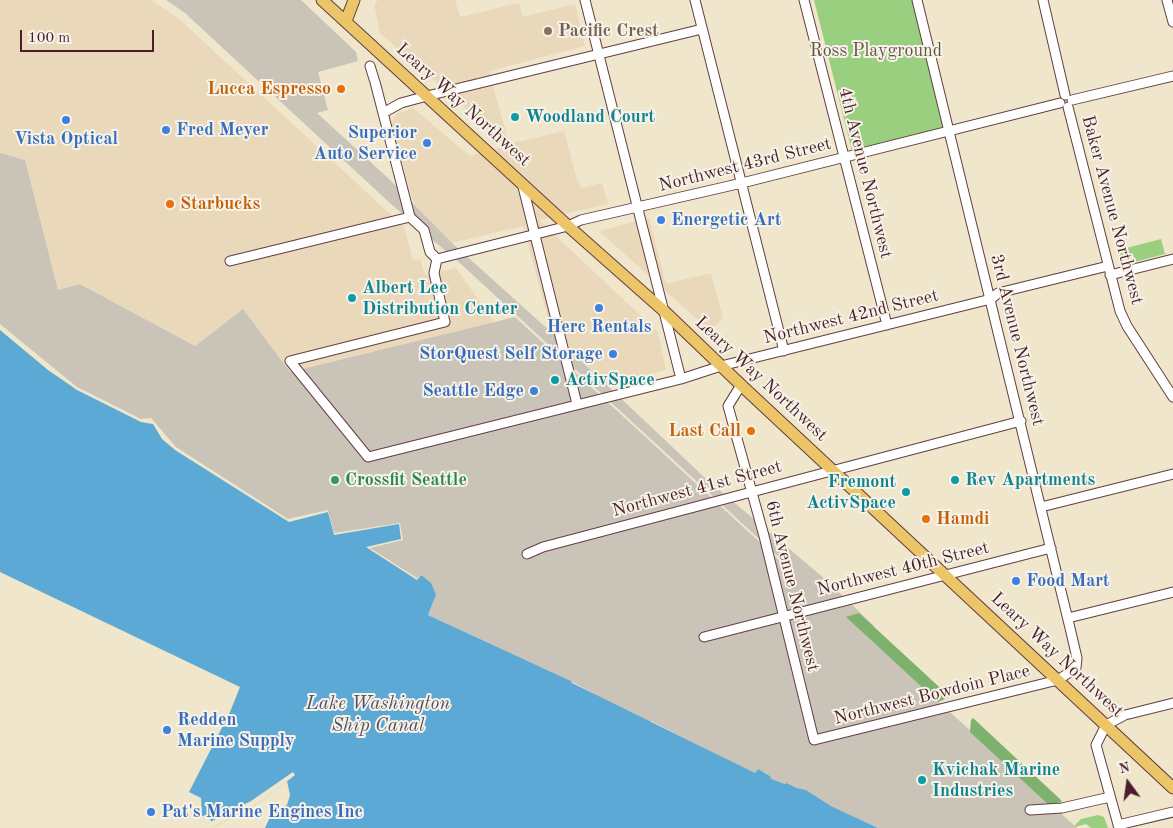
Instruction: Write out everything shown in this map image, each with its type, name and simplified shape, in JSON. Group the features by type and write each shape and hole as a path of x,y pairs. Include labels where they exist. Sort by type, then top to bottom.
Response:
{"main road":[{"name":"Leary Way Northwest","path":"322,0 568,226 664,311 741,386 1173,788"},
{"path":"346,21 354,0"}],"street":[{"path":"585,0 681,379"},
{"path":"695,0 784,351"},
{"name":"4th Avenue Northwest","path":"804,0 887,325"},
{"name":"3rd Avenue Northwest","path":"917,0 1021,421 1077,658 1076,668 1058,680"},
{"name":"Baker Avenue Northwest","path":"1043,0 1066,101 1120,311 1127,326 1173,398"},
{"path":"1167,0 1173,22"},
{"path":"383,113 401,103 702,29"},
{"path":"370,66 410,217 424,230 430,252 438,259"},
{"name":"Northwest 43rd Street","path":"438,259 568,226 581,220 742,183 1066,101 1173,76"},
{"path":"522,183 577,404"},
{"path":"230,261 410,217"},
{"name":"Northwest 42nd Street","path":"438,259 434,273 445,322 290,361 368,457 991,299 998,293 1109,270 1173,260"},
{"name":"6th Avenue Northwest","path":"741,386 728,406 814,740"},
{"name":"Northwest 41st Street","path":"527,554 543,547 751,491 1021,421"},
{"path":"1041,506 1173,474"},
{"name":"Northwest 40th Street","path":"704,637 1051,548"},
{"path":"1068,618 1173,592"},
{"name":"Northwest Bowdoin Place","path":"814,740 1058,680"},
{"path":"1173,703 1125,715 1106,725 1096,745 1118,827 1173,812"},
{"path":"1030,810 1062,808 1110,797"}],"shaded area":[{"path":"0,0 151,0 178,18 404,227 413,260 420,259 425,275 456,268 494,322 290,372 243,309 195,346 81,284 58,290 25,160 0,153"},
{"path":"166,0 301,0 356,52 358,61 318,72 328,110 317,113 389,179 452,243 552,333 705,478 825,579 874,626 861,631 1077,828 878,828 831,806 806,790 770,779 770,776 764,772 755,774 651,721 649,725 571,681 428,615 436,595 421,575 417,578 370,548 403,540 400,523 334,533 328,510 288,519 176,447 151,418 141,419 77,387 0,324 0,153 25,160 58,290 80,284 195,346 243,309 290,372 515,317 778,559 783,561 461,264 391,204 185,13"},
{"path":"378,0 455,0 460,17 519,3 523,17 575,4 585,46 489,71 509,144 564,131 581,188 602,183 608,204 539,220 658,332 666,370 608,384 552,333 523,226 452,243 416,206 412,198 391,123 396,114 413,108 470,156 506,146 380,33 374,5"},
{"path":"649,218 666,284 711,273 723,318 710,331 599,231"}],"green space":[{"name":"Ross Playground","path":"814,0 912,0 944,127 852,151"},
{"path":"1161,239 1165,254 1123,265 1119,250"},
{"path":"859,613 950,697 938,702 846,617"},
{"path":"973,718 1062,801 1050,806 970,732 971,720"},
{"path":"1098,815 1104,817 1108,828 1091,828 1086,824 1075,827 1081,819"}],"water":[{"name":"Lake Washington Ship Canal","path":"0,330 48,370 77,390 141,422 153,424 162,439 175,450 289,522 328,512 334,535 399,524 401,539 366,547 417,580 421,575 431,583 436,595 428,615 571,681 755,773 758,769 770,776 771,779 806,790 831,806 878,828 265,828 272,813 287,805 290,795 287,781 262,801 214,827 208,815 202,816 201,798 189,792 230,712 240,687 0,572"}],"pier":[{"path":"293,772 295,775 262,801 214,827 210,822 251,801"}],"place":[{"name":"Pacific Crest","path":"548,31"},
{"name":"Lucca Espresso","path":"341,89"},
{"name":"Woodland Court","path":"515,117"},
{"name":"Vista Optical","path":"66,120"},
{"name":"Fred Meyer","path":"166,130"},
{"name":"Superior Auto Service","path":"427,143"},
{"name":"Starbucks","path":"170,204"},
{"name":"Energetic Art","path":"661,220"},
{"name":"Albert Lee Distribution Center","path":"352,298"},
{"name":"Herc Rentals","path":"599,308"},
{"name":"StorQuest Self Storage","path":"613,354"},
{"name":"ActivSpace","path":"555,380"},
{"name":"Seattle Edge","path":"534,391"},
{"name":"Last Call","path":"751,431"},
{"name":"Crossfit Seattle","path":"335,480"},
{"name":"Rev Apartments","path":"955,480"},
{"name":"Fremont ActivSpace","path":"906,492"},
{"name":"Hamdi","path":"926,519"},
{"name":"Food Mart","path":"1016,581"},
{"name":"Redden Marine Supply","path":"167,730"},
{"name":"Kvichak Marine Industries","path":"922,780"},
{"name":"Pat's Marine Engines Inc","path":"151,812"}]}
